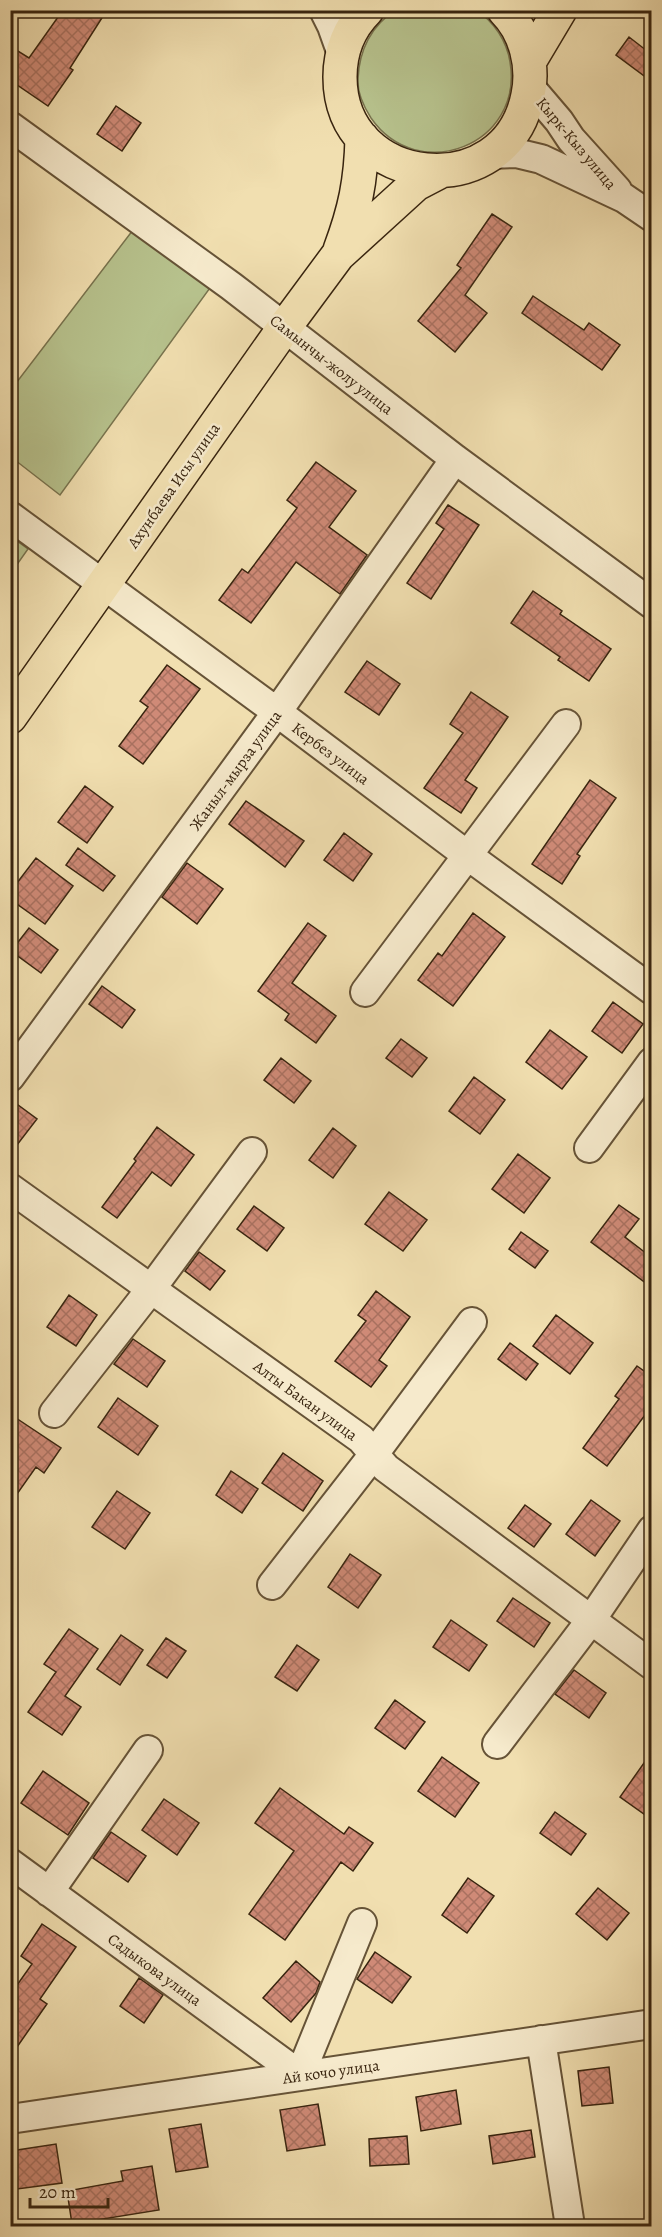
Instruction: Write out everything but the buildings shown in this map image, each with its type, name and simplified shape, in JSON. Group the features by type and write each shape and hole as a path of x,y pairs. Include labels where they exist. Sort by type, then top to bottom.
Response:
{"main road":[{"path":"366,10 354,26 342,54 340,69 342,98 353,126 362,138 385,158 411,169 439,172 466,166 491,154 502,145 518,122 528,99 530,74 523,38 504,10"},
{"path":"530,74 560,10"},
{"name":"Ахунбаева Исы улица","path":"338,255 351,220 360,181 362,138"},
{"name":"Ахунбаева Исы улица","path":"10,717 338,255 416,184 439,172"}],"street":[{"path":"324,10 342,54"},
{"name":"Кырк-Кыз улица","path":"530,74 571,139 624,198"},
{"name":"Самынчы-жолу улица","path":"10,126 231,286 455,459 651,604"},
{"name":"Кырк-Кыз улица","path":"491,154 516,153 541,159 624,198 651,217"},
{"name":"Жаныл-мырза улица","path":"10,1077 277,712 455,459"},
{"name":"Кербез улица","path":"10,516 651,990"},
{"path":"365,992 566,724"},
{"path":"589,1148 651,1062"},
{"path":"54,1413 151,1289 252,1152"},
{"name":"Алты Бакан улица","path":"10,1188 361,1439 386,1468 651,1665"},
{"path":"272,1585 374,1454 472,1322"},
{"path":"497,1744 591,1620 651,1530"},
{"path":"49,1892 148,1750"},
{"name":"Садыкова улица","path":"10,1863 300,2075"},
{"path":"300,2075 362,1923"},
{"name":"Ай кочо улица","path":"10,2119 651,2024"},
{"path":"541,2040 570,2226"}],"green space":[{"path":"396,10 476,10 499,33 510,62 510,91 501,115 485,134 463,147 439,152 415,150 391,139 371,118 359,89 361,59 373,31"},
{"path":"136,226 215,281 60,495 11,457 10,391"},
{"path":"10,536 28,549 11,573 10,573"}]}
